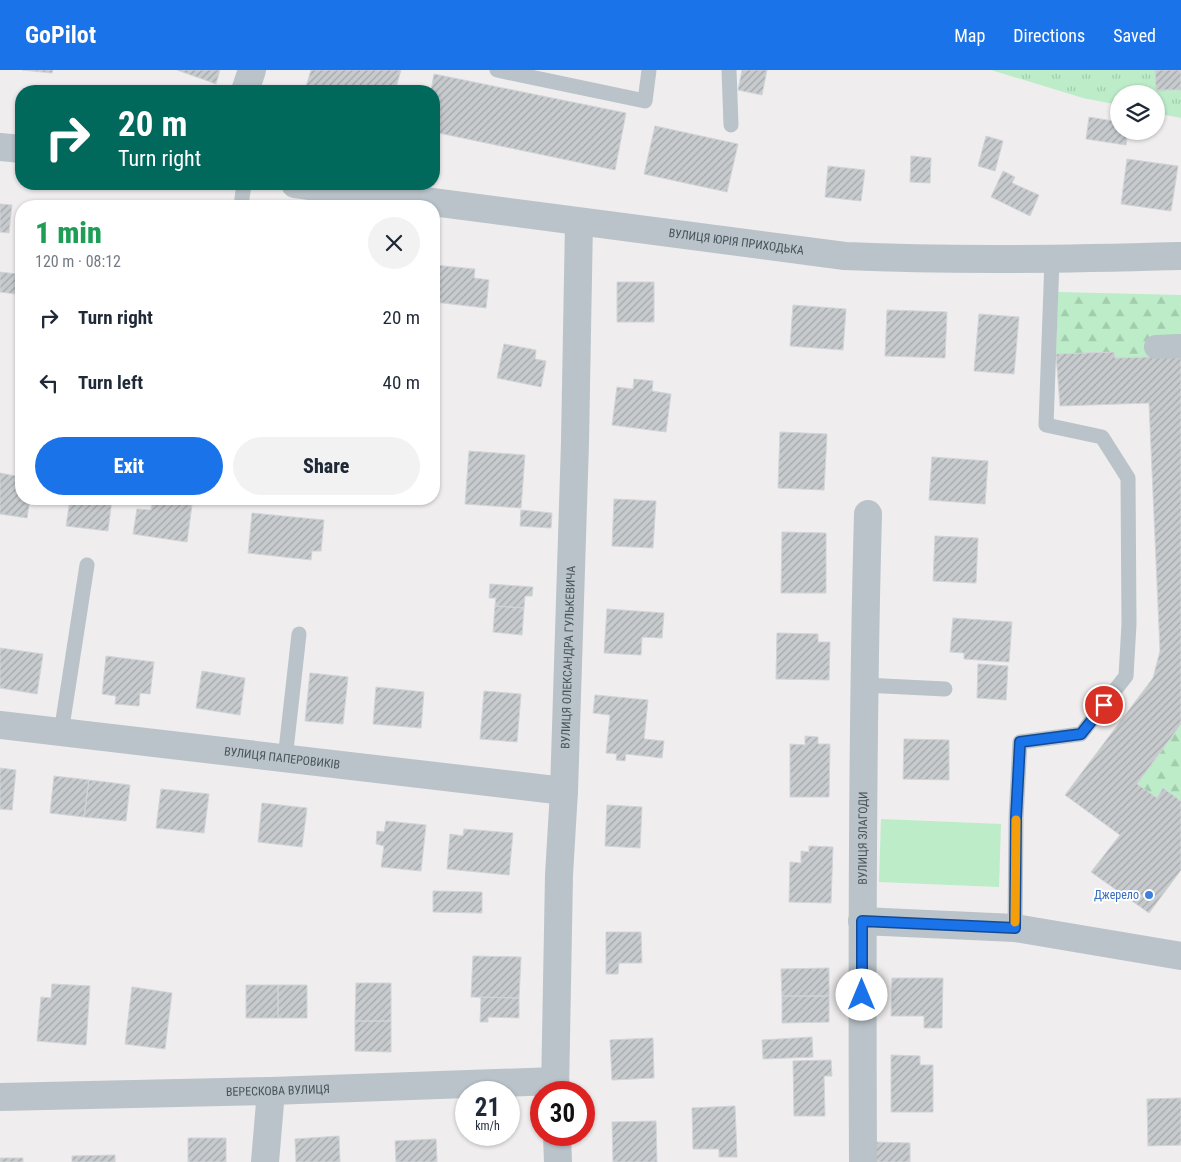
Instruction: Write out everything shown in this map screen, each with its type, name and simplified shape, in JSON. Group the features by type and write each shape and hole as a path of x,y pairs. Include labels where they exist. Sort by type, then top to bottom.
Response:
{"street":[{"path":"247,85 252,70"},
{"path":"0,147 15,148"},
{"name":"ВУЛИЦЯ ЮРІЯ ПРИХОДЬКА","path":"339,190 414,200"},
{"name":"ВУЛИЦЯ ЮРІЯ ПРИХОДЬКА","path":"440,203 845,256 927,260 1052,260 1181,256"},
{"name":"ВУЛИЦЯ ОЛЕКСАНДРА ГУЛЬКЕВИЧА","path":"555,1081 559,875 564,791 579,222"},
{"path":"1156,346 1181,346"},
{"name":"ВУЛИЦЯ ЗЛАГОДИ","path":"863,1162 862,921 868,514"},
{"name":"ВУЛИЦЯ ПАПЕРОВИКІВ","path":"0,725 564,791"},
{"path":"862,921 1015,928 1181,956"},
{"name":"ВЕРЕСКОВА ВУЛИЦЯ","path":"0,1096 530,1087"},
{"path":"265,1162 271,1091"},
{"path":"557,1146 558,1162"}],"lane":[{"path":"497,70 645,101 649,70"},
{"path":"729,70 731,125"},
{"path":"1015,928 1016,818 1020,742 1081,734 1126,676 1129,624 1128,478 1102,437 1046,425 1052,260"},
{"path":"61,732 87,565"},
{"path":"285,759 299,634"},
{"path":"864,685 945,689"}],"green space":[{"path":"991,70 1181,70 1181,118 1165,115 1165,85 1110,85 1110,103 1083,98"},
{"path":"1058,292 1181,295 1181,356 1115,358 1114,352 1056,354"},
{"path":"1181,724 1181,801 1163,788 1157,798 1137,784"},
{"path":"881,819 1001,824 999,887 879,882"}],"building":[{"path":"22,70 53,70 52,73"},
{"path":"177,70 220,70 216,84"},
{"path":"311,70 401,70 397,85 306,85"},
{"path":"742,70 767,70 762,95 738,90"},
{"path":"1155,70 1181,70 1181,90 1165,90 1165,85 1156,85"},
{"path":"434,74 626,113 615,170 440,133 440,85 432,85"},
{"path":"1089,117 1110,120 1110,140 1127,140 1126,145 1086,139"},
{"path":"655,126 738,144 727,192 644,174"},
{"path":"986,136 1003,141 995,171 978,166"},
{"path":"911,156 931,158 930,183 910,182"},
{"path":"1127,159 1178,166 1171,211 1121,204"},
{"path":"828,166 865,170 861,201 825,197"},
{"path":"1003,171 1015,177 1012,183 1039,195 1030,216 991,197"},
{"path":"0,204 12,205 9,233 0,232"},
{"path":"440,266 475,269 474,278 489,280 486,308 440,303"},
{"path":"0,272 15,274 15,294 0,292"},
{"path":"617,282 654,282 654,322 617,322"},
{"path":"793,305 846,309 843,350 790,346"},
{"path":"887,310 947,312 945,358 885,356"},
{"path":"979,314 1019,317 1014,374 974,371"},
{"path":"504,344 536,350 535,359 546,361 541,387 497,378"},
{"path":"1114,352 1115,358 1181,356 1181,724 1137,784 1157,798 1163,788 1181,801 1181,870 1149,913 1091,872 1120,835 1065,795 1153,678 1160,651 1149,403 1060,406 1056,354"},
{"path":"634,379 653,381 652,391 671,394 666,432 612,425 617,387 633,389"},
{"path":"780,432 827,434 824,490 778,488"},
{"path":"469,451 525,455 521,508 465,504"},
{"path":"932,457 988,461 985,504 929,500"},
{"path":"0,473 15,476 15,505 29,505 27,518 0,514"},
{"path":"614,499 656,501 653,548 612,546"},
{"path":"69,505 111,505 108,531 66,526"},
{"path":"152,505 192,505 187,542 133,534 137,509 151,510"},
{"path":"521,510 552,513 551,528 520,526"},
{"path":"252,513 324,520 321,551 312,551 311,560 248,553"},
{"path":"782,532 826,533 826,593 781,593"},
{"path":"935,536 978,538 976,583 933,581"},
{"path":"490,584 533,587 532,596 525,596 524,608 495,606 496,598 489,598"},
{"path":"495,606 524,608 522,635 493,632"},
{"path":"607,609 664,613 662,638 642,637 641,655 604,653"},
{"path":"953,618 1012,622 1009,662 964,659 964,653 950,652"},
{"path":"777,633 818,634 818,642 830,642 829,680 776,679"},
{"path":"0,648 43,654 37,694 0,688"},
{"path":"106,656 154,662 150,694 140,693 139,706 115,704 116,696 102,694"},
{"path":"978,664 1008,666 1006,700 977,698"},
{"path":"202,671 245,678 240,715 196,708"},
{"path":"310,673 348,677 343,724 305,721"},
{"path":"376,687 424,692 421,728 373,724"},
{"path":"484,691 521,694 517,742 480,739"},
{"path":"595,695 648,700 644,739 664,741 662,758 626,754 625,761 616,760 617,754 606,753 610,715 593,713"},
{"path":"805,736 818,737 818,744 830,744 829,797 790,797 790,744 805,745"},
{"path":"904,739 949,740 949,780 903,779"},
{"path":"0,768 16,770 12,810 0,809"},
{"path":"54,776 89,780 84,817 50,813"},
{"path":"89,780 130,785 126,821 84,817"},
{"path":"161,789 209,794 204,833 156,828"},
{"path":"262,803 307,808 302,847 258,842"},
{"path":"607,805 642,807 640,848 605,846"},
{"path":"386,821 426,825 421,871 381,867 384,846 376,844 377,831 384,832"},
{"path":"464,829 513,833 509,875 447,869 450,834 463,836"},
{"path":"809,846 833,847 831,903 789,902 790,862 801,863 801,851 809,852"},
{"path":"433,891 482,892 482,913 433,912"},
{"path":"606,932 641,932 642,963 619,963 618,974 606,974"},
{"path":"473,956 521,957 519,998 471,997"},
{"path":"829,968 829,996 782,996 781,969"},
{"path":"892,978 943,978 942,1028 924,1028 924,1016 891,1016"},
{"path":"356,983 391,983 391,1021 355,1021"},
{"path":"52,984 90,986 86,1045 37,1041 41,997 51,998"},
{"path":"246,985 278,985 278,1018 246,1018"},
{"path":"278,985 307,985 307,1018 278,1018"},
{"path":"132,987 172,993 165,1049 125,1044"},
{"path":"782,996 829,996 829,1022 782,1023"},
{"path":"481,997 519,998 519,1018 488,1017 488,1022 480,1022"},
{"path":"355,1021 391,1021 391,1052 355,1051"},
{"path":"812,1037 813,1057 763,1059 762,1040"},
{"path":"653,1038 654,1078 612,1080 610,1040"},
{"path":"891,1055 920,1056 920,1065 933,1065 933,1112 891,1112"},
{"path":"831,1060 832,1076 824,1076 825,1116 794,1116 793,1061"},
{"path":"1181,1098 1181,1145 1148,1146 1147,1099"},
{"path":"735,1106 737,1157 719,1157 719,1149 693,1149 692,1108"},
{"path":"656,1121 657,1162 613,1162 612,1122"},
{"path":"339,1136 340,1162 296,1162 295,1139"},
{"path":"188,1138 226,1138 226,1162 188,1162"},
{"path":"436,1139 437,1162 396,1162 395,1141"},
{"path":"875,1142 910,1143 910,1162 875,1162"},
{"path":"115,1155 115,1162 72,1162 72,1156"},
{"path":"0,1158 23,1158 23,1162 0,1162"}],"slow traffic":[{"path":"1015,922 1016,820"}],"place":[{"name":"Джерело","path":"1149,895"}],"route":[{"path":"862,995 862,921 1015,928 1016,818 1020,742 1081,734 1104,705"}]}
